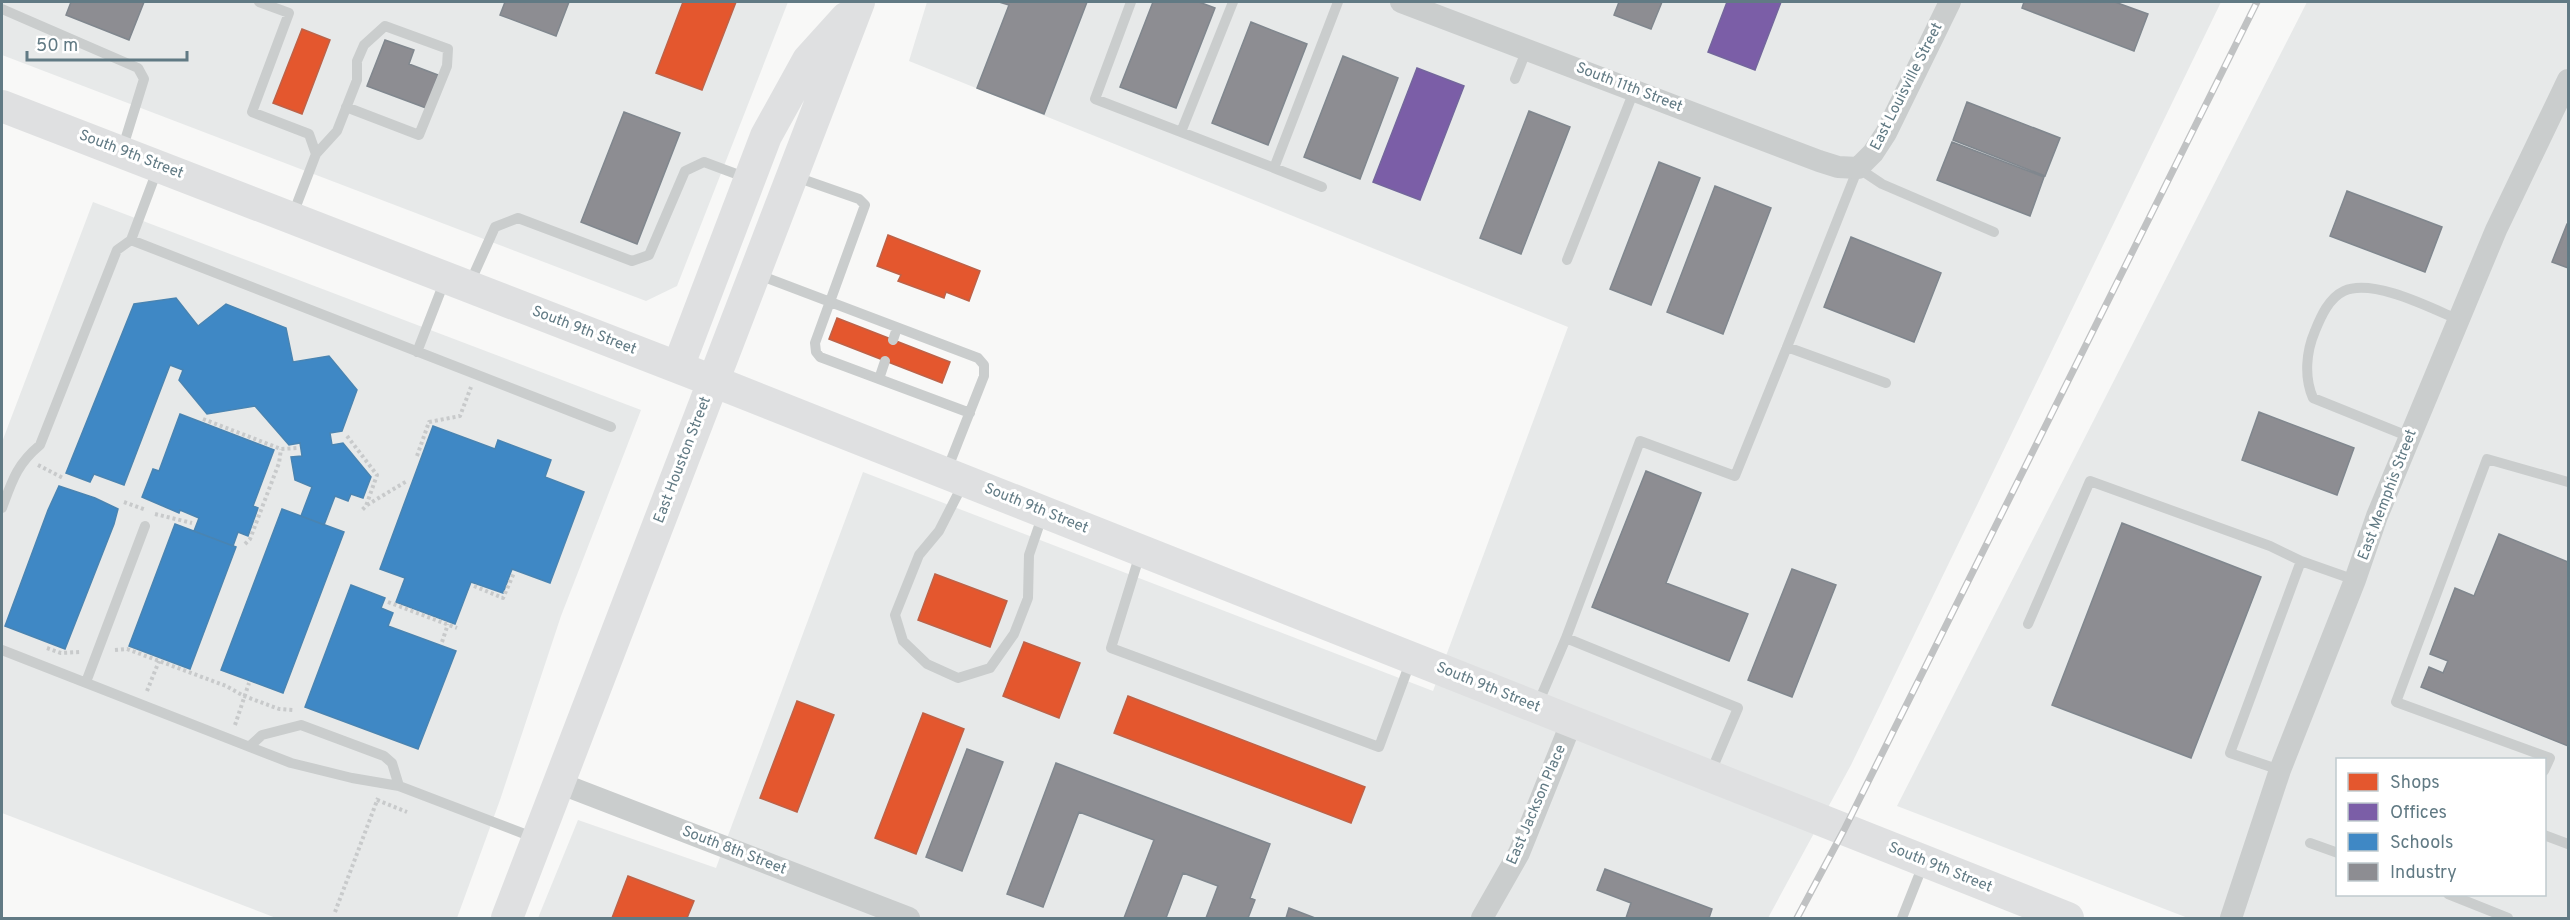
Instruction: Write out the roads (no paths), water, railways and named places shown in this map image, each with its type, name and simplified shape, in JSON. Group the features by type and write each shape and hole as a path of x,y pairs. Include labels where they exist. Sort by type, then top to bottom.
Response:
{"main road":[{"name":"East Houston Street","path":"507,918 859,2"},
{"path":"678,367 766,136 808,60 859,2"},
{"name":"South 9th Street","path":"2,106 678,367 2068,918"}],"street":[{"name":"South 11th Street","path":"1401,2 1819,161 1838,167 1858,168"},
{"name":"East Louisville Street","path":"1858,168 1873,153 1886,133 1950,2"},
{"name":"East Memphis Street","path":"2231,918 2280,770 2355,580 2377,516 2496,230 2568,80"},
{"name":"East Jackson Place","path":"1482,918 1519,853 1572,721"},
{"name":"South 8th Street","path":"559,783 909,918"}],"lane":[{"path":"260,2 289,13 252,112 309,134 316,154"},
{"path":"1131,2 1095,99 1322,187"},
{"path":"1181,132 1233,2"},
{"path":"1274,168 1338,2"},
{"path":"2,9 138,68 144,79 122,151"},
{"path":"292,217 316,154 337,131 346,107 357,80 357,61 364,45 385,26 448,49 447,66 419,135 346,107"},
{"path":"1515,79 1527,49"},
{"path":"1567,260 1634,90"},
{"path":"417,352 458,281 495,227 518,218 632,261 649,255 685,171 704,162 750,179"},
{"path":"2,508 15,473 25,458 40,445 117,250 131,240 159,165"},
{"path":"1536,707 1566,638 1640,441 1735,476 1858,168 1882,184 1994,232"},
{"path":"792,176 859,199 865,205 815,343 816,352 820,357 970,413"},
{"path":"131,240 611,427"},
{"path":"755,273 978,358 984,365 984,376 970,413 939,531 919,555 895,615 903,641 927,664 958,678 990,668 1014,634 1028,598 1029,555 1044,512"},
{"path":"2410,437 2313,398 2308,385 2307,358 2313,336 2325,308 2343,291 2362,287 2399,296 2459,320"},
{"path":"893,340 897,327"},
{"path":"1787,347 1886,383"},
{"path":"879,379 885,361"},
{"path":"2546,767 2550,758 2396,702 2487,459 2568,482"},
{"path":"2028,624 2091,481 2270,546 2301,561 2355,580"},
{"path":"86,682 145,526"},
{"path":"1141,551 1111,648 1379,747 1412,658"},
{"path":"2280,770 2230,753 2301,561"},
{"path":"1566,638 1738,708 1708,777"},
{"path":"2,650 291,763 399,786 537,839"},
{"path":"250,746 262,735 301,725 384,756 392,763 399,786"},
{"path":"2546,836 2568,844"},
{"path":"2310,843 2336,853"},
{"path":"1902,918 1924,862"},
{"path":"2453,896 2508,918"}],"railway":[{"path":"1797,918 1844,830 2257,2"}]}
